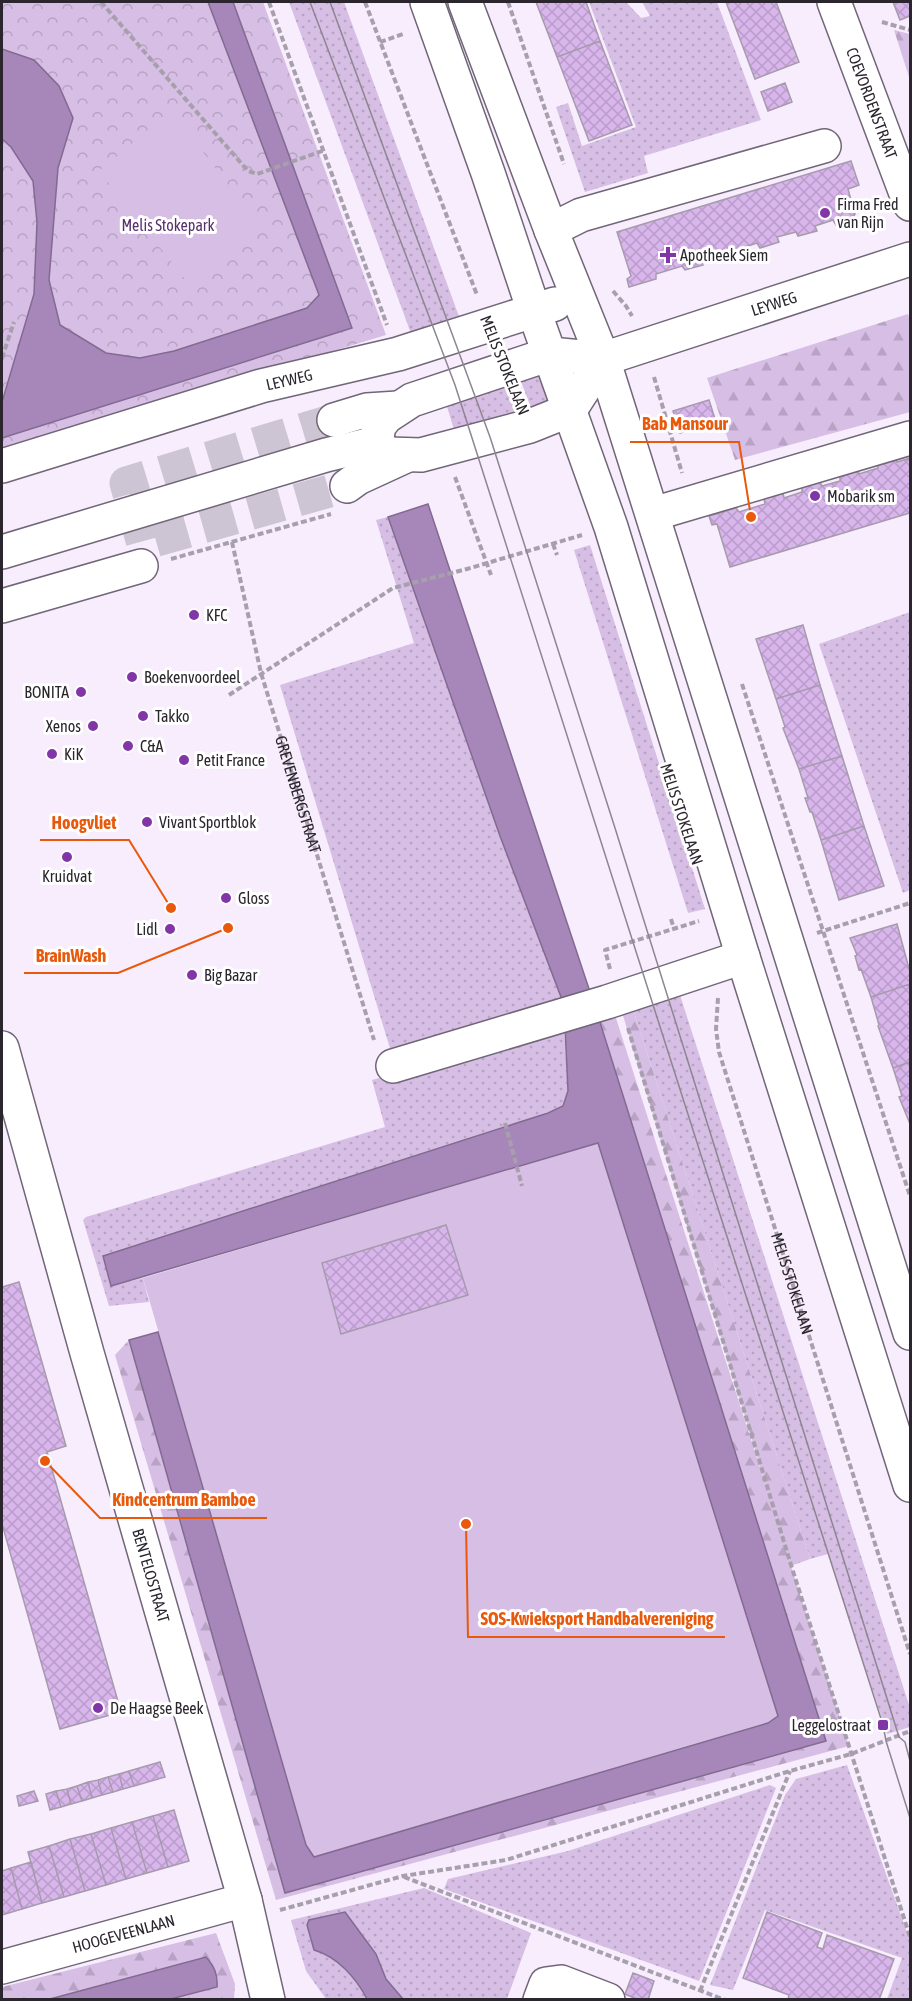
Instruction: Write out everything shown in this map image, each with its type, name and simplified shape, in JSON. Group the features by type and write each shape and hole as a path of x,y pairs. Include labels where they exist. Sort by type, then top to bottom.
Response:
{"street":[{"name":"MELIS STOKELAAN","path":"427,2 611,527 732,962 910,1485"},
{"path":"465,2 576,296 603,359 910,1333"},
{"name":"COEVORDENSTRAAT","path":"834,2 910,204"},
{"path":"551,230 581,215 824,146"},
{"name":"LEYWEG","path":"376,443 379,426 386,417 412,400 550,354 603,359 910,259"},
{"name":"LEYWEG","path":"2,466 261,386 399,354 576,296"},
{"path":"2,552 314,459 376,443 388,454 421,455 520,429 570,410 603,359"},
{"path":"334,420 367,410 398,408"},
{"path":"653,514 910,438"},
{"path":"340,500 358,478 408,455"},
{"path":"2,606 141,566"},
{"path":"384,1054 543,1021 732,962"},
{"name":"BENTELOSTRAAT","path":"2,1048 84,1343 245,1900 268,2000"},
{"name":"HOOGEVEENLAAN","path":"2,1967 245,1900"},
{"path":"540,2000 546,1984 561,1982 608,2000"}],"path":[{"path":"101,2 248,171 257,174 324,150"},
{"path":"269,2 399,354"},
{"name":"MELIS STOKELAAN","path":"365,2 489,326"},
{"path":"508,2 581,215"},
{"path":"882,22 910,30"},
{"path":"2,358 15,322"},
{"path":"445,483 456,479"},
{"path":"141,566 232,542 340,500"},
{"path":"229,695 393,588 611,527"},
{"name":"GREVENBERGSTRAAT","path":"232,542 261,673 384,1054"},
{"path":"554,544 557,555"},
{"path":"739,673 910,1196"},
{"path":"788,943 910,903"},
{"path":"671,919 674,929"},
{"path":"704,920 605,950 613,1000 910,1937"},
{"name":"MELIS STOKELAAN","path":"732,962 716,1029 719,1052 910,1654"},
{"path":"505,1123 522,1186"},
{"path":"245,1900 283,1910 403,1876 506,1860 851,1754 910,1731"},
{"path":"700,1991 790,1771"},
{"path":"403,1876 725,2000"}],"green space":[{"name":"Melis Stokepark","path":"2,2 263,2 386,335 2,451"},
{"path":"289,2 344,2 461,322 413,339"},
{"path":"589,2 626,2 641,18 650,16 642,2 717,2 761,120 644,156 648,173 585,192 556,107 568,103 582,146 636,127"},
{"path":"894,30 910,34 910,80"},
{"path":"171,111 259,224 188,283 99,171"},
{"path":"908,314 910,320 910,412 735,460 707,378"},
{"path":"543,373 556,400 533,413 520,379"},
{"path":"506,382 519,418 456,436 445,400"},
{"path":"388,517 500,836 564,1005 392,1055 280,685 414,643 376,520"},
{"path":"590,545 705,909 688,913 574,550"},
{"path":"910,612 910,890 903,893 819,644"},
{"path":"679,992 910,1708 910,1727 887,1734 828,1554 810,1559 632,1006"},
{"path":"632,1006 810,1559 791,1566 849,1746 276,1900 115,1355 129,1340 285,1893 826,1741 598,1016 614,1012 770,1499 621,1009"},
{"path":"564,1027 568,1091 563,1106 111,1286 143,1278 149,1302 109,1306 83,1220 86,1217 385,1127 372,1080"},
{"path":"598,1143 778,1716 768,1723 314,1857 306,1845 143,1278"},
{"path":"847,1765 910,1941 910,1999 887,1999 902,1958 765,1910 733,1990 710,1985 785,1795 796,1779"},
{"path":"770,1785 776,1788 699,1981 444,1889 448,1879 568,1851"},
{"path":"424,1888 531,1933 507,1999 403,1999 386,1978 376,1954 324,1953 349,1972 367,1999 326,1999 306,1971 291,1920"},
{"path":"216,1933 235,1984 234,1999 171,1999 217,1987 206,1957 50,1999 2,2000 2,1987"}],"shaded area":[{"path":"208,2 233,2 352,328 2,438 2,402 34,294 37,222 33,181 11,147 2,139 2,49 34,60 59,86 73,118 58,168 49,280 60,325 106,353 140,358 174,351 307,308 319,295"},
{"path":"428,504 598,1016 826,1741 285,1893 129,1340 158,1332 306,1845 314,1857 768,1723 778,1716 598,1143 111,1286 103,1256 548,1113 563,1106 568,1091 564,1005 500,836 388,517"},
{"path":"345,1912 376,1954 386,1979 403,1999 367,1999 345,1969 323,1953 314,1950 307,1925 309,1920"},
{"path":"206,1957 215,1970 217,1987 171,1999 50,1999"}],"building":[{"path":"536,2 586,2 600,41 557,57"},
{"path":"726,2 776,2 799,62 755,79"},
{"path":"893,2 910,2 910,16 900,20"},
{"path":"600,41 632,125 589,141 557,57"},
{"path":"785,83 792,102 768,111 761,92"},
{"path":"851,161 859,185 848,189 855,219 836,225 833,220 815,226 817,231 798,236 796,232 777,237 779,242 760,248 757,243 739,249 741,254 723,259 720,255 701,260 703,265 685,270 682,266 656,274 656,279 629,287 627,279 631,276 617,232"},
{"path":"709,400 716,422 709,424 711,429 705,431 704,426 680,433 673,411"},
{"path":"896,458 897,462 910,458 910,513 730,567 717,524 712,525 709,516 736,508 739,512 765,504 764,499 783,493 784,498 802,492 802,487 820,482 822,486 840,481 840,475 858,469 859,474 878,468 878,463"},
{"path":"803,625 820,685 776,699 756,639"},
{"path":"820,685 842,756 799,769 783,728 785,727 776,699"},
{"path":"842,756 864,826 821,840 805,798 808,798 799,769"},
{"path":"864,826 884,886 839,900 821,840"},
{"path":"897,924 910,972 910,984 871,997 861,969 859,970 855,956 857,955 850,938"},
{"path":"910,984 910,1062 893,1068 878,1026 871,997"},
{"path":"910,1062 910,1124 899,1097 902,1096 893,1068"},
{"path":"446,1225 468,1295 341,1334 322,1263"},
{"path":"19,1282 66,1446 47,1452 121,1712 60,1729 2,1524 2,1287"},
{"path":"160,1762 165,1777 134,1786 129,1771"},
{"path":"129,1771 134,1786 123,1789 119,1774"},
{"path":"119,1774 123,1789 113,1792 108,1777"},
{"path":"108,1777 113,1792 102,1795 98,1780"},
{"path":"98,1780 102,1795 92,1798 88,1782"},
{"path":"88,1782 92,1798 82,1801 77,1786"},
{"path":"77,1786 82,1801 71,1804 67,1789"},
{"path":"67,1789 71,1804 61,1807 56,1791"},
{"path":"34,1791 38,1801 19,1806 17,1796"},
{"path":"56,1791 61,1807 50,1810 46,1794"},
{"path":"174,1810 189,1861 168,1867 153,1816"},
{"path":"153,1816 168,1867 147,1873 132,1822"},
{"path":"132,1822 147,1873 126,1879 111,1828"},
{"path":"111,1828 126,1879 106,1885 91,1834"},
{"path":"91,1834 106,1885 85,1891 70,1839"},
{"path":"70,1839 85,1891 64,1897 49,1846"},
{"path":"49,1846 64,1897 42,1903 28,1852"},
{"path":"31,1862 42,1903 22,1909 11,1868"},
{"path":"11,1868 22,1909 2,1915 2,1871"},
{"path":"767,1912 822,1933 817,1947 823,1949 827,1935 894,1959 879,2000 788,2000 789,1995 743,1978"},
{"path":"633,1973 654,1981 648,2000 639,2000 625,1994"}],"tunnel":[{"path":"334,420 126,483 143,544 347,486"}],"tram line":[{"path":"310,2 455,385 883,1725 910,1818"},
{"path":"330,2 490,437 615,828 899,1737 905,1742 910,1761"}],"place":[{"name":"Firma Fred van Rijn","path":"825,213"},
{"name":"Apotheek Siem","path":"668,255"},
{"name":"Mobarik sm","path":"815,496"},
{"name":"Bab Mansour","path":"751,517"},
{"name":"KFC","path":"194,615"},
{"name":"Boekenvoordeel","path":"132,677"},
{"name":"BONITA","path":"81,692"},
{"name":"Takko","path":"143,716"},
{"name":"Xenos","path":"93,726"},
{"name":"C&A","path":"128,746"},
{"name":"KiK","path":"52,754"},
{"name":"Petit France","path":"184,760"},
{"name":"Vivant Sportblok","path":"147,822"},
{"name":"Kruidvat","path":"67,857"},
{"name":"Gloss","path":"226,898"},
{"name":"Hoogvliet","path":"171,908"},
{"name":"BrainWash","path":"228,928"},
{"name":"Lidl","path":"170,929"},
{"name":"Big Bazar","path":"192,975"},
{"name":"Kindcentrum Bamboe","path":"45,1461"},
{"name":"SOS-Kwieksport Handbalvereniging","path":"466,1524"},
{"name":"De Haagse Beek","path":"98,1708"},
{"name":"Leggelostraat","path":"883,1725"}]}
